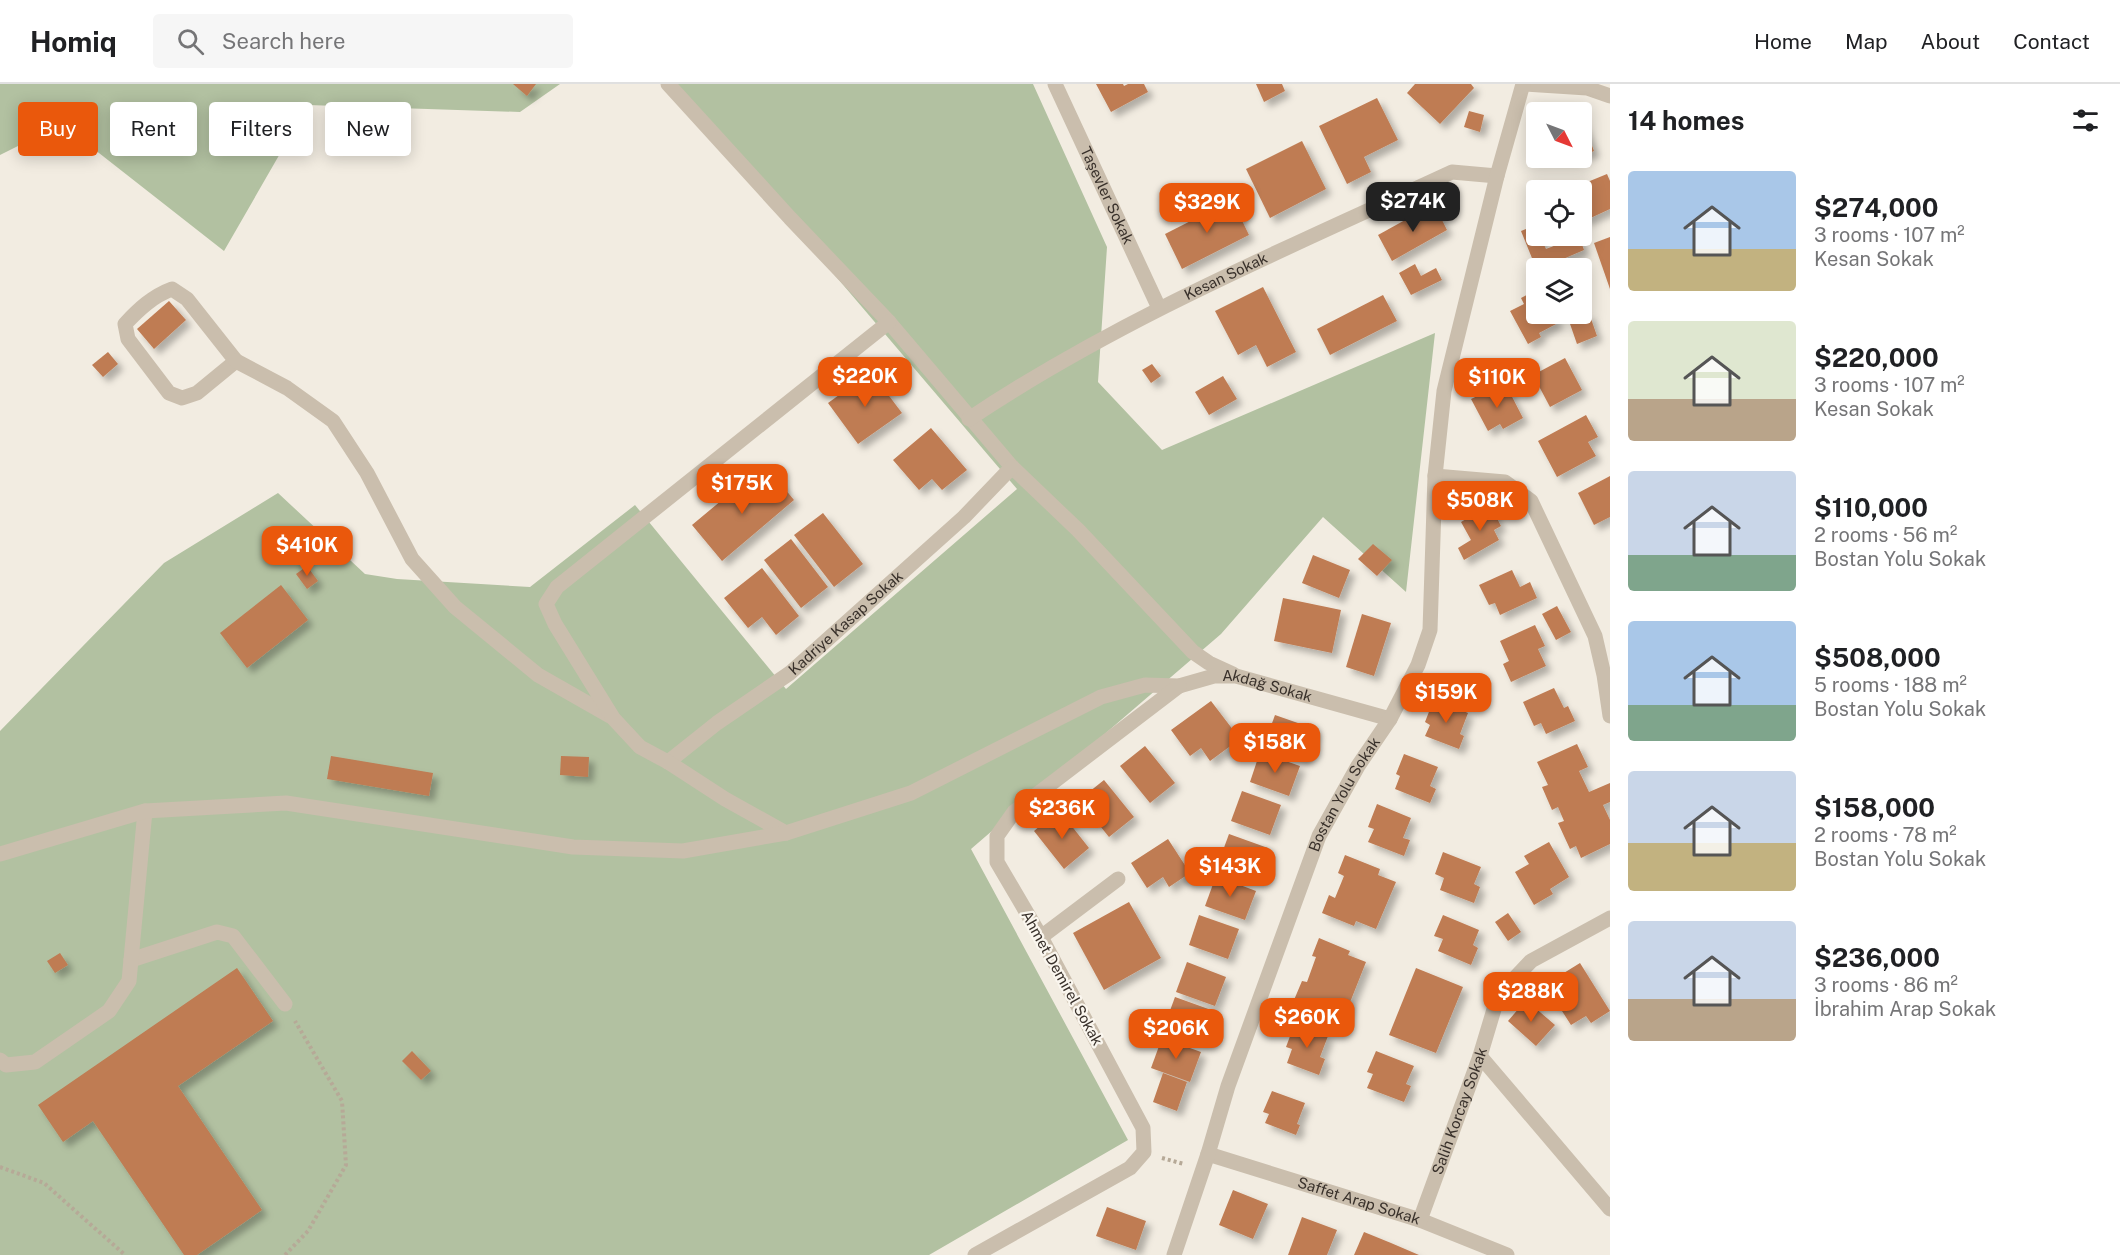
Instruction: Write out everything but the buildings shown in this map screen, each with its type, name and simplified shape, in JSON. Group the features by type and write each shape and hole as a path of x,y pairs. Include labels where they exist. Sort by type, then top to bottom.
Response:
{"street":[{"path":"668,84 889,322 1012,467 1078,530 1193,652 1209,663 1236,676"},
{"name":"Taşevler Sokak","path":"1055,84 1159,308"},
{"path":"1524,84 1587,88 1610,96"},
{"name":"Bostan Yolu Sokak","path":"1174,1255 1228,1086 1318,836 1358,766 1390,719 1418,665 1430,630 1435,476 1444,391 1497,176 1524,84"},
{"name":"Kesan Sokak","path":"969,418 1001,397 1159,308 1452,172 1497,176"},
{"path":"236,362 197,393 182,398 169,393 128,339 125,324 159,294 172,290 187,299 236,362 287,388 333,421 367,472 412,559 455,607 538,675 613,718"},
{"path":"786,833 640,747 613,718 546,604 557,587 889,322"},
{"name":"Kadriye Kasap Sokak","path":"668,762 717,723 790,673 964,517 1012,467"},
{"path":"1435,476 1505,482 1531,501 1595,636 1610,716"},
{"name":"Akdağ Sokak","path":"1179,686 1214,676 1236,676 1390,719"},
{"path":"0,854 145,811 286,803 573,847 683,851 786,833 911,793 1101,697 1145,685 1179,686"},
{"name":"Ahmet Demirel Sokak","path":"1144,1152 1143,1128 1041,937 997,862 997,836 1014,813 1179,686"},
{"path":"0,1060 6,1065 35,1062 109,1011 129,981 145,811"},
{"path":"1041,937 1118,879"},
{"name":"Salih Korcay Sokak","path":"1420,1220 1480,1056 1498,996 1531,961 1610,918"},
{"path":"131,960 217,932 233,936 285,1004"},
{"path":"1480,1056 1610,1209"},
{"path":"975,1255 1130,1168 1144,1152"},
{"name":"Saffet Arap Sokak","path":"1208,1154 1420,1220 1507,1255"}],"path":[{"path":"285,1004 342,1101 346,1165 308,1231 285,1255"},
{"path":"1144,1152 1203,1169"},
{"path":"0,1167 44,1183 125,1255"}],"green space":[{"path":"0,84 560,84 520,112 411,108 411,102 325,102 325,106 313,105 313,102 209,102 209,156 279,156 224,251 98,152 98,102 18,102 18,146 0,155"},
{"path":"672,84 1033,84 1107,247 1098,382 1162,450 1435,333 1406,592 1323,517 1221,634 971,849 1128,1140 929,1255 0,1255 0,731 164,563 278,493 365,574 397,579 530,587 635,505 786,689 1017,489"}]}
